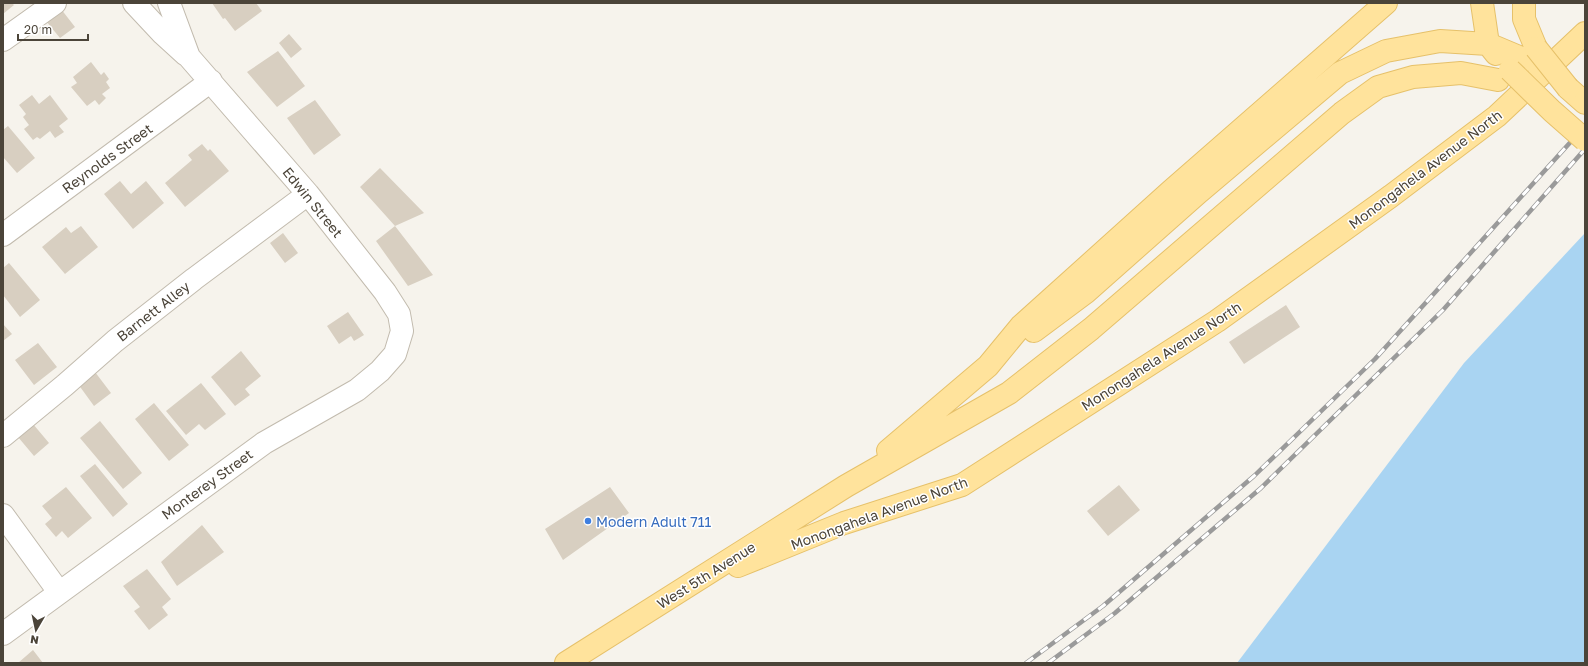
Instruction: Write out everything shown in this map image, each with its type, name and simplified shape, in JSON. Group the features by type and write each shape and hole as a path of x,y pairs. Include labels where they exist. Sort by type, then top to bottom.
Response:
{"main road":[{"path":"988,366 1021,326 1171,191 1386,3"},
{"path":"1482,3 1488,44"},
{"path":"1524,3 1524,19 1517,65 1552,111 1585,140"},
{"name":"Monongahela Avenue North","path":"683,589 844,523 962,485 1217,321 1392,196 1497,116 1585,33"},
{"path":"846,486 988,366 1085,293 1199,192 1340,73 1386,51 1440,40 1488,44 1517,65 1568,88 1585,103"},
{"path":"846,486 1009,393 1091,329 1342,113 1378,87 1413,77 1461,73 1517,65"},
{"name":"West 5th Avenue","path":"566,663 846,486"}],"street":[{"path":"3,40 55,3"},
{"name":"Edwin Street","path":"134,3 163,34 189,57 211,81 308,194 385,292 399,314 402,331"},
{"path":"169,3 189,57"},
{"name":"Reynolds Street","path":"3,235 211,81"},
{"name":"Barnett Alley","path":"3,436 65,385 115,341 194,279 308,194"},
{"name":"Monterey Street","path":"3,634 264,443 357,390 380,371 396,354 402,331"},
{"path":"3,515 59,592"}],"water":[{"path":"1585,233 1585,663 1237,663 1464,363"}],"building":[{"path":"3,3 12,3 14,5 3,14"},
{"path":"212,3 256,3 262,11 235,31 225,18 223,19"},
{"path":"61,9 75,27 60,38 46,21"},
{"path":"289,34 302,49 291,58 279,43"},
{"path":"278,51 305,86 277,107 247,72"},
{"path":"91,62 101,75 104,72 109,79 106,82 110,88 102,94 106,98 99,105 95,100 87,106 71,87 77,83 73,77"},
{"path":"32,95 39,104 50,95 68,119 59,126 64,132 55,138 50,131 40,139 37,137 33,140 24,129 29,125 23,117 26,114 19,105"},
{"path":"315,100 341,135 314,155 287,118"},
{"path":"8,126 35,158 17,173 3,157 3,130"},
{"path":"202,144 208,151 210,149 229,171 185,207 165,183 192,160 188,155"},
{"path":"380,168 424,213 395,226 360,187"},
{"path":"120,181 131,194 146,181 164,203 133,229 104,194"},
{"path":"81,226 98,247 65,274 42,247 66,227 71,233"},
{"path":"395,226 433,275 408,286 376,241"},
{"path":"283,233 298,253 285,263 270,243"},
{"path":"9,263 40,300 20,317 3,295 3,268"},
{"path":"1286,305 1300,327 1244,364 1229,342"},
{"path":"348,312 364,335 354,341 351,336 339,344 327,326"},
{"path":"3,324 12,334 3,341"},
{"path":"38,343 57,367 34,385 15,360"},
{"path":"241,351 261,376 245,389 250,395 235,406 211,377"},
{"path":"95,372 111,393 94,406 78,384"},
{"path":"201,383 226,414 205,430 199,424 186,435 166,411"},
{"path":"154,403 189,445 169,461 135,419"},
{"path":"100,421 142,473 123,489 80,438"},
{"path":"33,424 49,443 34,456 18,437"},
{"path":"95,464 128,504 113,517 80,476"},
{"path":"1119,485 1140,510 1108,536 1087,511"},
{"path":"66,487 92,518 68,538 62,531 56,537 45,524 52,518 42,506"},
{"name":"Modern Adult 711","path":"610,487 629,513 563,560 545,529"},
{"path":"202,525 224,552 177,586 161,562"},
{"path":"147,569 171,599 162,607 168,615 149,630 134,611 140,607 123,586"},
{"path":"33,650 43,663 18,663"}],"railway":[{"path":"1026,663 1103,606 1254,476 1375,359 1585,126"},
{"path":"1048,663 1115,613 1261,488 1443,310 1585,149"}],"place":[{"name":"Modern Adult 711","path":"588,521"}]}
